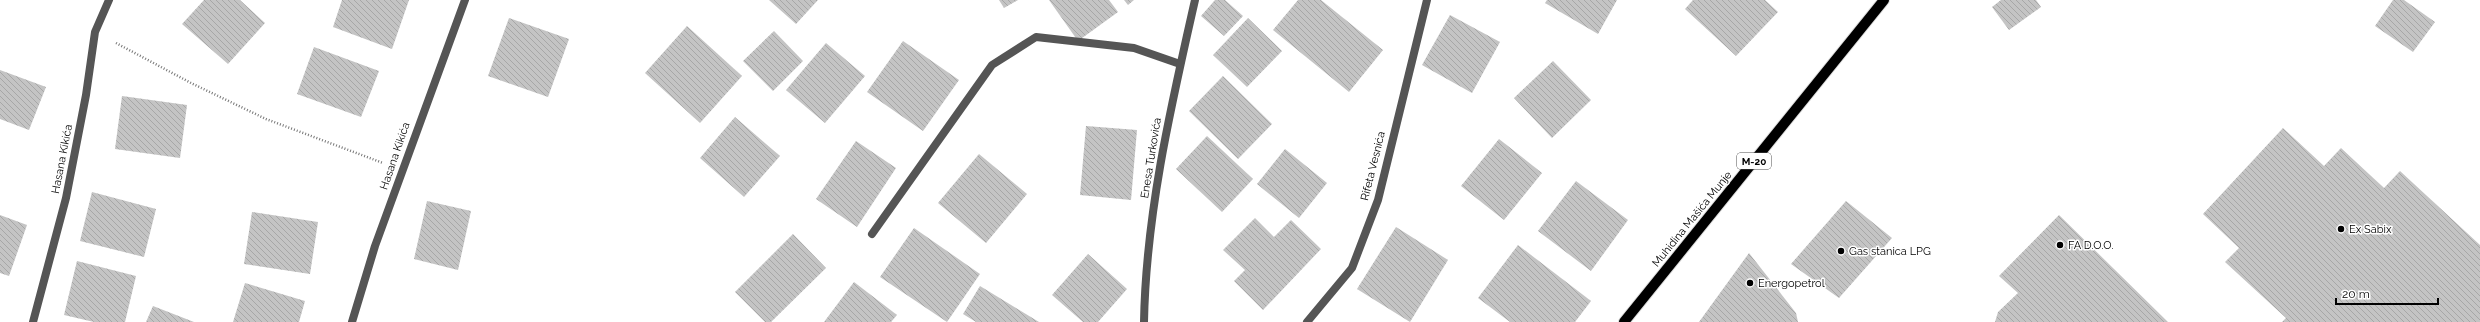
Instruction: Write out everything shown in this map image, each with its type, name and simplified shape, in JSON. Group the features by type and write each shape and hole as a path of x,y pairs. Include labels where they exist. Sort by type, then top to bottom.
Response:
{"main road":[{"name":"Muhidina Mašića Munje","path":"1624,322 1884,0"}],"street":[{"name":"Hasana Kikića","path":"33,322 66,198 96,32 109,0"},
{"name":"Hasana Kikića","path":"352,322 402,170 465,0"},
{"name":"Enesa Turkovića","path":"1144,322 1148,256 1163,149 1180,64 1195,0"},
{"name":"Rifeta Vesnića","path":"1307,322 1352,268 1378,200 1428,0"},
{"path":"872,234 992,64 1036,37 1134,48 1180,64"}],"path":[{"path":"96,32 191,83 266,119 402,170"}],"building":[{"path":"204,0 240,0 265,23 228,64 182,24"},
{"path":"342,0 409,0 392,49 333,27"},
{"path":"769,0 818,0 796,24"},
{"path":"999,0 1018,0 1004,8"},
{"path":"1049,0 1109,0 1118,12 1078,41"},
{"path":"1124,0 1134,0 1128,5"},
{"path":"1215,0 1225,0 1243,16 1224,36 1201,16"},
{"path":"1298,0 1321,0 1383,50 1349,92 1273,30"},
{"path":"1547,0 1617,0 1598,34 1545,3"},
{"path":"1693,0 1765,0 1778,12 1736,56 1685,9"},
{"path":"2001,0 2036,0 2041,7 2009,30 1992,7"},
{"path":"2393,0 2404,0 2435,22 2413,52 2375,26"},
{"path":"1450,15 1500,42 1472,93 1422,65"},
{"path":"509,18 569,39 548,97 488,76"},
{"path":"1248,18 1282,51 1247,87 1213,55"},
{"path":"687,26 742,76 700,123 645,73"},
{"path":"774,31 803,61 773,91 743,61"},
{"path":"903,41 959,80 923,131 867,92"},
{"path":"826,43 865,76 825,123 786,90"},
{"path":"314,47 379,71 361,117 297,94"},
{"path":"1553,61 1591,100 1552,138 1514,98"},
{"path":"0,70 46,87 29,130 0,119"},
{"path":"1223,76 1272,124 1238,159 1189,111"},
{"path":"122,96 187,105 180,158 115,149"},
{"path":"735,117 780,156 744,197 700,158"},
{"path":"1086,126 1137,130 1131,200 1080,195"},
{"name":"Ex Sabix","path":"2283,128 2324,166 2341,148 2384,188 2400,171 2480,245 2480,322 2282,322 2286,318 2225,262 2239,248 2203,214"},
{"path":"1207,136 1253,179 1222,212 1176,169"},
{"path":"1499,139 1542,173 1504,220 1461,186"},
{"path":"856,141 896,168 857,227 816,199"},
{"path":"1285,149 1327,183 1299,218 1257,184"},
{"path":"979,154 1027,194 986,243 938,203"},
{"path":"1576,181 1628,220 1591,271 1538,231"},
{"path":"92,192 156,209 144,257 80,241"},
{"path":"427,201 471,211 458,270 414,259"},
{"name":"Gas stanica LPG","path":"1846,201 1892,238 1839,298 1791,264"},
{"path":"252,212 318,222 310,274 244,264"},
{"path":"0,215 27,225 9,276 0,273"},
{"name":"FA D.O.O.","path":"2059,215 2168,322 1995,322 1998,312 2018,293 1999,276"},
{"path":"1255,218 1274,237 1291,220 1321,249 1263,310 1234,281 1245,270 1223,250"},
{"path":"1396,227 1448,260 1410,322 1357,289"},
{"path":"914,228 980,274 947,322 880,277"},
{"path":"793,234 826,268 771,322 765,322 735,292"},
{"path":"1518,245 1591,301 1575,322 1510,322 1478,298"},
{"name":"Energopetrol","path":"1749,253 1796,313 1798,322 1699,322"},
{"path":"1088,254 1127,289 1098,322 1083,322 1052,295"},
{"path":"77,261 136,276 125,322 94,322 64,315"},
{"path":"854,282 897,315 891,322 824,322"},
{"path":"245,283 305,301 299,322 233,322"},
{"path":"980,286 1039,322 976,322 963,314"},
{"path":"153,306 194,322 146,322"}],"place":[{"name":"Ex Sabix","path":"2341,229"},
{"name":"FA D.O.O.","path":"2060,245"},
{"name":"Gas stanica LPG","path":"1841,251"},
{"name":"Energopetrol","path":"1750,283"}]}
